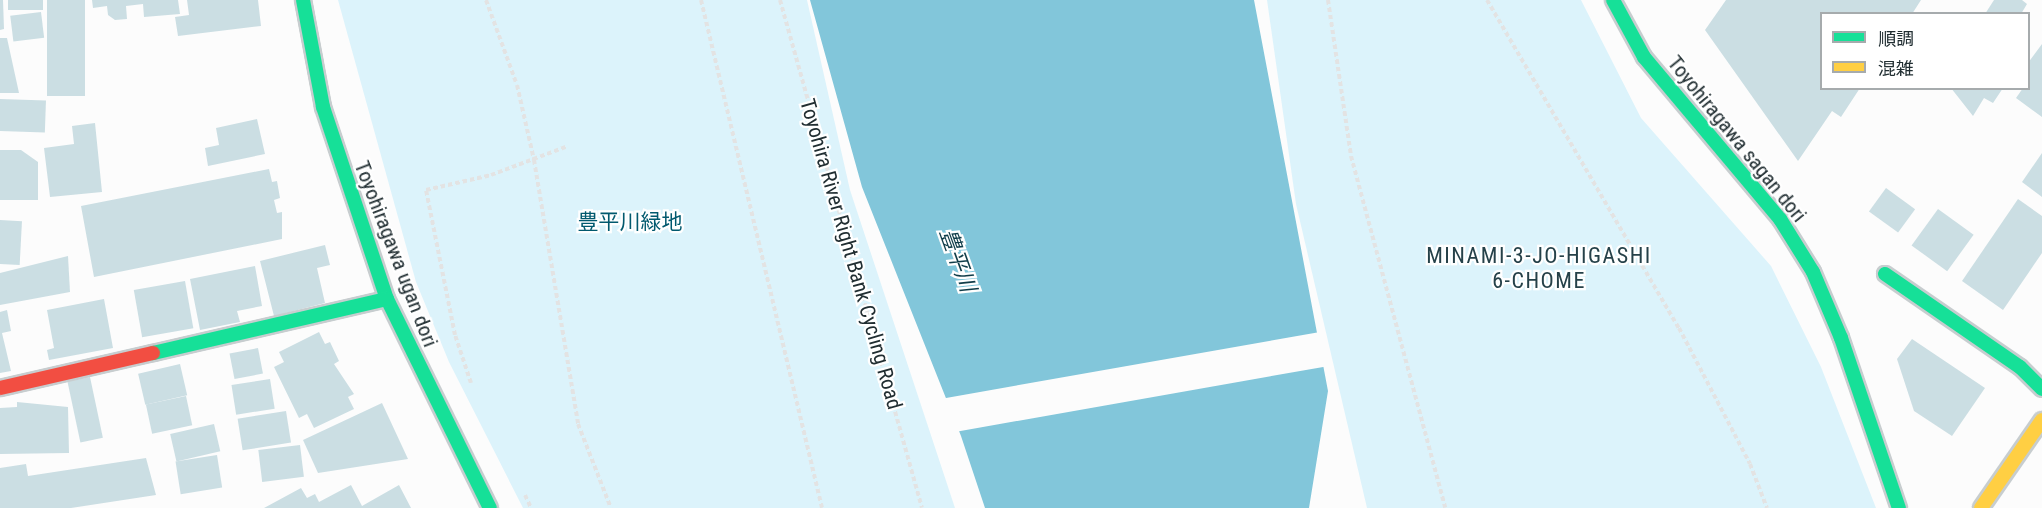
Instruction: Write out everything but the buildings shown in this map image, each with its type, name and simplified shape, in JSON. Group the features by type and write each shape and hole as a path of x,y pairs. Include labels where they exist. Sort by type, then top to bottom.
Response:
{"street":[{"name":"Toyohiragawa ugan dori","path":"303,0 323,107 387,299 490,508"},
{"name":"Toyohiragawa sagan dori","path":"1614,0 1644,57 1780,219 1813,272 1841,338 1899,508"},
{"path":"1885,274 2020,367 2042,389"},
{"path":"0,388 387,299"},
{"path":"1982,508 2042,420"}],"path":[{"path":"486,0 518,85 534,160 578,424 611,508"},
{"path":"701,0 822,508"},
{"name":"Toyohira River Right Bank Cycling Road","path":"780,0 922,508"},
{"path":"1328,0 1351,156 1445,508"},
{"path":"1487,0 1679,328 1750,464 1767,508"},
{"path":"472,387 455,335 426,190 534,160 568,146"}],"green space":[{"name":"豊平川緑地","path":"338,0 807,0 850,190 955,508 523,508 449,362 416,282"},
{"path":"1267,0 1581,0 1641,118 1771,266 1821,367 1876,508 1367,508 1296,204"}],"water":[{"name":"豊平川","path":"810,0 1254,0 1328,391 1309,508 985,508 961,436 862,187"}],"pier":[{"path":"1320,332 1326,366 948,433 942,399"}],"traffic: fast":[{"path":"303,0 323,107 387,299 490,508"},
{"path":"1613,0 1644,57 1780,219 1813,272 1841,338 1899,508"},
{"path":"1885,274 2020,367 2042,389"},
{"path":"153,353 387,299"}],"traffic: slow":[{"path":"1981,508 2042,420"}],"traffic: jam":[{"path":"0,388 153,353"}],"district":[{"name":"MINAMI-3-JO-HIGASHI 6-CHOME","path":"1539,268"}]}
